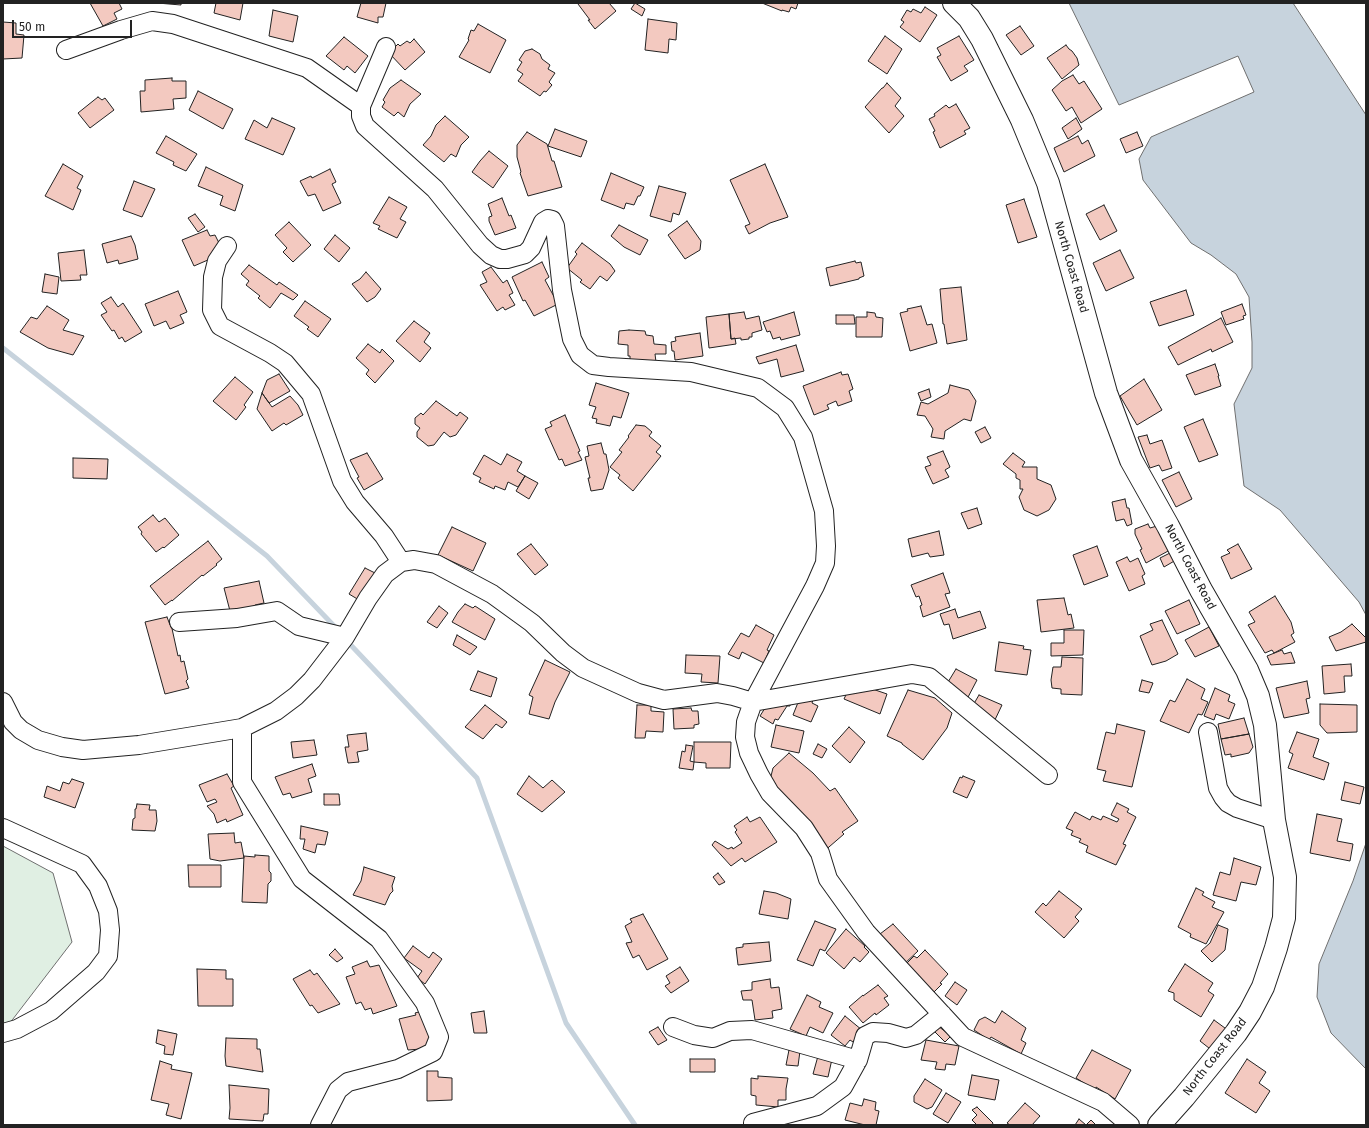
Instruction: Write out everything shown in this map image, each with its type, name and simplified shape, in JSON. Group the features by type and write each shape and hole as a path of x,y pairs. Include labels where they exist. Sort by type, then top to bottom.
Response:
{"main road":[{"name":"North Coast Road","path":"954,3 970,18 982,39 1022,120 1048,184 1106,393 1131,460 1168,526 1201,590 1237,651 1258,696 1265,725 1274,820 1285,877 1284,918 1269,970 1253,1006 1236,1033 1159,1125"}],"street":[{"path":"66,50 152,21 173,24 306,68 361,106"},
{"path":"386,47 361,106 361,116 365,126 435,189 480,245 491,255 500,259 507,259 525,254 531,248 543,222 552,220 555,226 562,290 572,339 580,354 593,365 691,372 758,388 785,408 803,437 824,511 826,546 825,563 815,586 753,702 746,722 745,737 749,753 759,774 770,793 804,828 820,853 828,879 866,932 963,1037 1103,1102 1130,1125"},
{"path":"227,246 217,261 213,277 212,310 220,326 285,363 310,394 329,441 342,481 355,502 384,536 401,562"},
{"path":"3,702 13,722 21,730 32,737 62,747 83,750 139,744 242,728 276,711 296,696 312,680 344,637 368,598 386,574 401,562 414,560 436,564 492,594 532,623 563,654 583,668 638,693 664,700 717,693 753,702 912,674 928,677 1048,775"},
{"path":"179,622 230,619 277,611 299,626 344,637"},
{"path":"242,728 242,782 302,878 379,939 425,1003 439,1037 433,1052 398,1069 348,1082 338,1090 320,1125"},
{"path":"1208,732 1218,788 1223,797 1228,803 1237,808 1274,820"},
{"path":"3,828 82,864 98,886 108,911 110,930 108,956 96,972 51,1011 17,1029 3,1033"},
{"path":"753,1123 817,1106 843,1087 858,1060 864,1036 873,1032 888,1033 906,1038 916,1035 942,1014"},
{"path":"673,1027 694,1035 713,1038 730,1031 752,1030 858,1060"}],"green space":[{"path":"3,846 53,873 72,942 3,1032"}],"shaded area":[{"path":"1069,3 1293,3 1366,115 1366,615 1359,602 1280,510 1244,486 1234,404 1252,368 1249,297 1236,274 1211,255 1191,243 1143,180 1139,159 1151,137 1254,92 1238,56 1119,105"},
{"path":"1366,843 1366,1069 1331,1033 1317,997 1319,964 1353,881"}],"building":[{"path":"90,3 119,3 122,9 114,13 117,19 103,26"},
{"path":"157,3 181,3 181,5"},
{"path":"216,3 243,3 240,20 214,13"},
{"path":"361,3 386,3 383,17 378,17 378,23 357,17"},
{"path":"609,3 616,11 595,29 578,4"},
{"path":"635,3 645,9 642,16 631,9"},
{"path":"762,3 798,3 796,9 791,7 789,12 782,11"},
{"path":"925,7 937,15 920,42 900,27 904,22 901,20 907,10 911,12 913,9 921,13"},
{"path":"273,10 298,16 293,42 269,36"},
{"path":"648,19 677,23 676,40 669,39 668,53 645,50"},
{"path":"3,22 16,23 16,34 24,35 22,58 3,59"},
{"path":"478,24 506,40 490,73 459,57 469,40 471,30 474,31"},
{"path":"1020,26 1034,46 1021,55 1006,35"},
{"path":"885,36 902,49 887,74 868,61"},
{"path":"959,36 974,60 964,66 968,71 951,81 937,57 941,55 937,48"},
{"path":"344,37 368,56 355,73 347,66 344,70 326,56"},
{"path":"414,39 425,52 405,70 389,53 398,44 400,46 407,41 410,43"},
{"path":"1066,45 1077,58 1079,65 1062,79 1047,58"},
{"path":"532,49 540,54 542,59 550,65 548,69 555,73 549,82 552,85 540,96 518,81 523,74 517,70 522,62 519,60 525,51"},
{"path":"1073,75 1079,84 1084,81 1102,109 1081,123 1072,107 1066,111 1052,90 1062,81"},
{"path":"172,78 172,81 186,81 186,98 173,99 174,109 141,112 140,91 145,91 145,80"},
{"path":"401,80 421,94 410,104 404,117 398,112 394,116 382,107 385,102 383,100 390,88"},
{"path":"887,83 901,98 895,106 904,116 889,133 865,107"},
{"path":"198,91 233,109 223,129 189,110"},
{"path":"98,97 102,100 105,98 114,110 90,128 78,113"},
{"path":"956,104 970,128 964,131 966,134 940,148 933,132 935,131 929,119 935,116 934,114 946,105 949,108"},
{"path":"445,116 469,137 461,145 456,157 451,154 444,162 423,145 431,136 436,125"},
{"path":"272,118 295,128 283,155 245,139 254,120 267,128"},
{"path":"1076,118 1082,129 1068,139 1062,128"},
{"path":"555,129 587,141 581,157 548,146"},
{"path":"527,132 547,144 562,187 528,196 520,173 517,157 517,145"},
{"path":"1137,132 1143,146 1126,153 1120,139"},
{"path":"166,136 197,154 186,171 173,165 174,162 156,153"},
{"path":"1078,136 1082,144 1088,140 1095,156 1064,172 1054,148"},
{"path":"489,151 508,166 493,188 472,172"},
{"path":"63,164 83,176 77,188 81,190 73,210 45,196"},
{"path":"765,164 788,217 770,223 749,234 745,226 750,224 730,180"},
{"path":"206,167 243,185 235,211 220,205 223,196 198,186"},
{"path":"330,169 336,182 332,184 341,203 323,211 315,194 308,196 300,181 311,176 312,178"},
{"path":"611,173 644,187 634,205 626,203 624,209 601,200"},
{"path":"134,181 155,189 142,217 123,210"},
{"path":"659,186 686,193 679,215 673,213 671,222 650,216"},
{"path":"389,197 407,207 400,219 406,222 397,238 378,229 380,226 373,223"},
{"path":"502,198 509,216 511,215 516,228 495,235 489,221 489,217 492,216 488,204"},
{"path":"1024,199 1037,237 1018,243 1006,205"},
{"path":"1104,205 1117,231 1100,240 1086,214"},
{"path":"195,214 205,227 198,232 188,218"},
{"path":"687,221 701,241 700,250 685,259 668,235"},
{"path":"289,222 311,245 293,262 283,252 287,248 275,235"},
{"path":"619,225 648,240 640,255 624,247 611,236"},
{"path":"207,230 210,236 215,235 224,253 194,266 182,240"},
{"path":"335,235 350,248 339,262 324,249"},
{"path":"131,236 135,245 138,259 119,264 118,260 107,263 102,244"},
{"path":"582,243 610,264 615,271 607,281 600,276 590,289 580,282 582,280 567,268 577,254 575,252"},
{"path":"84,250 87,275 80,275 81,280 61,281 58,253"},
{"path":"1120,250 1134,278 1106,291 1093,263"},
{"path":"855,261 856,263 861,262 864,276 859,279 830,286 826,268"},
{"path":"542,262 549,277 545,280 558,304 534,316 525,300 523,301 512,277"},
{"path":"249,265 277,285 279,282 298,295 293,300 281,293 270,308 258,298 260,296 246,285 249,281 241,274"},
{"path":"491,267 503,283 507,280 513,293 509,295 515,305 505,310 503,307 497,311 480,285 487,282 482,272"},
{"path":"366,272 381,289 375,297 367,302 352,284 360,279"},
{"path":"45,274 59,277 57,294 42,292"},
{"path":"961,287 967,340 947,344 943,324 940,289"},
{"path":"1186,290 1194,315 1159,326 1150,302"},
{"path":"178,291 187,312 180,315 184,323 170,329 166,321 154,326 145,304"},
{"path":"111,297 118,307 123,303 142,332 125,342 122,337 119,339 114,330 112,331 101,315 107,312 101,303"},
{"path":"305,301 331,319 318,337 307,329 309,327 294,316"},
{"path":"1242,304 1246,315 1243,316 1244,319 1226,325 1221,312"},
{"path":"47,306 69,320 63,330 84,336 73,355 48,348 20,332 31,317 37,319"},
{"path":"921,306 927,325 932,324 937,343 910,351 900,313 908,311 907,309"},
{"path":"744,312 746,319 759,316 762,330 752,333 752,337 749,337 749,339 731,339 729,314"},
{"path":"794,312 800,335 781,340 780,337 773,339 770,331 767,332 763,322"},
{"path":"867,312 875,313 876,317 883,318 882,337 856,337 856,317 867,317"},
{"path":"729,314 731,339 735,338 736,344 709,348 706,317"},
{"path":"836,315 854,315 855,324 836,324"},
{"path":"1221,318 1233,342 1212,352 1211,349 1178,365 1168,347"},
{"path":"414,321 430,333 424,342 431,348 420,362 396,341"},
{"path":"619,331 645,331 646,335 653,336 654,344 666,345 666,354 655,354 656,362 630,362 630,356 628,356 628,345 618,344"},
{"path":"700,333 703,356 675,360 671,342 676,341 675,337"},
{"path":"368,344 380,353 382,349 394,361 375,383 366,374 369,370 356,358"},
{"path":"796,345 804,371 781,377 777,359 759,364 756,357"},
{"path":"1215,364 1221,386 1195,395 1186,375"},
{"path":"841,372 842,375 848,374 853,389 849,391 852,401 838,406 836,401 827,405 829,409 814,415 803,386"},
{"path":"279,374 290,391 269,403 262,393 267,380"},
{"path":"235,377 253,392 244,405 246,407 236,420 213,401"},
{"path":"1144,379 1162,410 1137,425 1120,396"},
{"path":"596,383 629,393 621,418 613,416 610,426 596,423 597,419 592,418 596,407 589,405"},
{"path":"950,385 969,390 976,401 971,421 964,419 945,431 944,439 931,437 933,429 925,416 917,415 921,402 928,404 948,393"},
{"path":"929,389 931,397 921,401 918,393"},
{"path":"262,393 272,407 290,396 298,405 303,415 286,425 284,423 272,431 257,409"},
{"path":"436,401 457,416 460,412 468,418 456,435 450,437 444,432 434,445 428,446 417,437 417,432 420,428 415,424 415,418 421,413 423,415"},
{"path":"565,415 580,451 578,452 582,460 565,466 562,459 559,460 545,429 552,426 550,422"},
{"path":"1203,419 1218,455 1199,462 1184,427"},
{"path":"636,425 645,426 652,432 649,436 661,446 656,452 661,456 633,491 618,478 620,475 610,467 622,452 619,450"},
{"path":"985,427 991,438 981,443 975,432"},
{"path":"1147,435 1150,444 1162,440 1172,468 1162,471 1159,465 1150,468 1138,437"},
{"path":"601,443 604,454 606,454 609,470 603,489 591,491 588,478 590,478 585,457 589,456 587,446"},
{"path":"943,451 950,467 945,470 949,477 933,484 925,467 931,465 927,457"},
{"path":"367,453 383,479 364,490 357,478 359,477 350,460"},
{"path":"1013,453 1025,462 1022,467 1037,467 1037,479 1051,485 1056,499 1049,510 1037,516 1024,510 1019,497 1023,489 1020,489 1020,480 1016,478 1016,474 1003,464"},
{"path":"507,454 522,462 517,471 525,476 518,487 508,482 505,490 495,486 494,489 479,482 481,478 473,474 484,455 501,465"},
{"path":"73,458 108,459 107,479 73,478"},
{"path":"1179,472 1192,499 1176,507 1162,480"},
{"path":"525,476 538,483 529,499 516,491"},
{"path":"1125,499 1127,508 1129,508 1132,524 1127,526 1124,519 1116,521 1112,502"},
{"path":"977,508 982,524 968,529 961,513"},
{"path":"153,515 159,522 165,518 179,535 164,548 163,547 156,552 141,534 142,532 138,527"},
{"path":"1148,524 1150,528 1157,526 1170,550 1146,563 1140,550 1142,549 1135,534 1135,529"},
{"path":"452,527 486,543 473,571 438,555"},
{"path":"939,531 944,555 930,557 928,553 912,557 908,539"},
{"path":"208,541 222,559 216,564 217,565 203,576 202,575 172,601 165,605 150,586"},
{"path":"531,544 548,565 535,575 517,554"},
{"path":"1238,544 1252,569 1231,579 1221,557 1230,553 1227,550"},
{"path":"1097,546 1108,576 1084,585 1073,555"},
{"path":"1172,552 1176,560 1164,567 1160,558"},
{"path":"1127,557 1130,562 1138,558 1145,574 1142,576 1145,584 1129,591 1116,562"},
{"path":"365,568 375,573 359,600 349,594"},
{"path":"943,573 950,593 945,594 950,607 923,617 920,606 922,605 919,596 916,597 911,585"},
{"path":"259,581 264,603 255,605 255,607 230,611 224,588"},
{"path":"1275,596 1291,622 1294,633 1291,635 1295,642 1274,653 1272,650 1265,653 1248,625 1255,622 1249,612"},
{"path":"1064,598 1068,615 1071,614 1074,628 1041,632 1037,600"},
{"path":"1189,600 1200,624 1177,634 1165,611"},
{"path":"465,604 473,608 475,606 495,619 485,640 452,622"},
{"path":"439,606 448,613 437,628 427,622"},
{"path":"955,609 958,618 980,611 986,628 953,639 949,624 944,625 940,614"},
{"path":"167,617 170,625 171,624 178,656 180,655 181,662 184,661 188,679 186,681 189,688 165,694 145,622"},
{"path":"1162,620 1178,654 1166,661 1152,665 1140,636 1153,630 1150,624"},
{"path":"1352,624 1366,638 1366,642 1336,651 1329,637 1341,632"},
{"path":"756,625 774,635 767,650 769,651 764,663 742,652 739,659 728,654 741,633 749,637"},
{"path":"1209,627 1219,646 1195,657 1185,640"},
{"path":"1064,630 1084,630 1083,655 1051,656 1051,643 1064,643"},
{"path":"457,635 477,647 470,655 453,645"},
{"path":"999,642 1024,646 1023,649 1031,650 1027,675 995,671"},
{"path":"1282,650 1284,654 1291,652 1295,663 1271,665 1267,656"},
{"path":"686,655 720,656 718,683 701,682 702,674 685,673"},
{"path":"1062,657 1083,658 1082,695 1061,694 1061,689 1052,688 1051,680 1053,667 1061,667"},
{"path":"545,660 570,672 555,702 549,719 529,714 533,697 529,695"},
{"path":"1351,664 1352,676 1344,676 1345,692 1324,694 1322,666"},
{"path":"956,669 977,680 966,701 945,687"},
{"path":"478,671 497,678 491,697 470,690"},
{"path":"1187,679 1205,689 1201,699 1208,702 1202,715 1198,714 1189,733 1160,721 1170,700 1175,702"},
{"path":"1142,680 1153,683 1149,693 1139,691"},
{"path":"1307,681 1310,698 1306,699 1309,713 1284,718 1276,688"},
{"path":"852,682 887,694 880,714 844,699"},
{"path":"1215,688 1230,695 1228,701 1235,704 1229,719 1216,714 1214,720 1204,716"},
{"path":"908,690 935,698 952,713 947,728 923,760 902,743 887,736"},
{"path":"791,695 790,706 787,706 778,720 775,719 773,724 760,716 770,700"},
{"path":"801,695 813,700 812,703 818,706 811,722 793,715"},
{"path":"979,695 1002,705 993,724 969,712"},
{"path":"1320,704 1357,705 1357,732 1327,733 1320,725"},
{"path":"485,705 507,722 502,728 496,724 483,739 465,727"},
{"path":"637,705 651,705 651,711 664,712 663,732 646,731 645,738 635,738"},
{"path":"691,708 692,711 698,711 699,724 694,725 694,728 674,729 673,709"},
{"path":"1244,718 1249,734 1221,739 1218,724"},
{"path":"1117,724 1145,731 1132,787 1103,781 1106,771 1097,769 1106,732 1115,734"},
{"path":"776,725 804,731 799,753 771,747"},
{"path":"849,727 865,742 850,763 832,746"},
{"path":"1297,732 1319,739 1313,757 1329,763 1324,780 1288,768 1293,754 1289,752"},
{"path":"366,733 368,750 357,752 359,762 348,763 345,747 349,747 347,735"},
{"path":"1249,734 1253,747 1249,753 1231,757 1231,754 1225,755 1221,739"},
{"path":"314,740 317,755 293,758 291,742"},
{"path":"694,742 731,742 730,768 706,768 706,763 694,762"},
{"path":"818,744 827,749 822,758 813,754"},
{"path":"686,745 693,746 690,761 694,762 693,770 679,768 682,751 685,752"},
{"path":"789,753 813,773 830,791 835,788 858,821 842,832 844,834 822,853 768,781 773,768"},
{"path":"312,764 316,776 308,779 312,792 292,798 290,793 283,795 275,777"},
{"path":"227,774 234,786 231,788 243,815 227,822 226,819 217,823 214,814 207,806 217,802 215,799 207,802 199,785"},
{"path":"529,776 543,788 552,780 565,792 542,812 517,794"},
{"path":"963,776 975,781 967,798 953,792 960,777 962,778"},
{"path":"72,779 84,783 75,808 44,797 47,786 60,791 63,782 69,784"},
{"path":"1345,782 1364,787 1360,804 1341,800"},
{"path":"324,794 339,794 340,805 324,805"},
{"path":"1117,803 1129,809 1127,812 1136,817 1123,844 1126,845 1116,865 1086,852 1088,846 1079,842 1081,839 1071,835 1073,831 1066,828 1075,812 1090,820 1092,816 1101,820 1103,816 1117,822 1119,819 1111,815"},
{"path":"137,804 150,805 149,810 156,810 157,821 155,831 132,830"},
{"path":"1317,814 1342,819 1337,841 1353,844 1350,861 1310,853"},
{"path":"747,817 750,822 760,817 777,842 745,862 742,858 731,866 712,845 715,841 728,849 732,847 733,849 742,843 735,832 737,830 734,826"},
{"path":"301,826 328,832 325,845 317,844 315,853 303,849 305,839 300,839"},
{"path":"234,833 235,843 241,842 244,858 220,861 210,859 208,834"},
{"path":"255,855 269,856 271,881 268,884 267,903 242,902 244,856 255,857"},
{"path":"1234,858 1261,867 1256,885 1241,882 1236,901 1213,895 1220,872 1230,875"},
{"path":"188,865 221,865 221,887 189,887"},
{"path":"364,867 395,877 392,886 393,891 385,905 353,895 361,881"},
{"path":"718,873 725,882 719,885 713,877"},
{"path":"1196,888 1204,892 1202,895 1215,902 1212,907 1224,912 1206,944 1190,937 1191,934 1178,927"},
{"path":"764,891 776,893 791,899 788,919 759,914"},
{"path":"1059,891 1082,909 1075,917 1079,921 1064,938 1035,912 1043,903 1046,906"},
{"path":"643,914 668,959 647,970 639,955 633,958 626,943 632,942 625,926 632,922 630,919"},
{"path":"815,921 836,929 825,951 820,949 813,966 797,960"},
{"path":"893,924 918,951 903,965 889,948 891,945 880,934"},
{"path":"1218,925 1228,929 1225,950 1212,962 1201,951 1210,943"},
{"path":"846,929 865,946 864,947 869,952 860,962 854,957 844,969 826,953"},
{"path":"769,942 771,961 738,965 736,948 743,947 743,944"},
{"path":"413,946 429,958 433,952 442,959 425,984 417,978 422,971 404,958"},
{"path":"335,949 343,958 337,962 329,955"},
{"path":"925,950 948,974 940,983 942,984 932,994 916,973 905,965 914,956 917,958"},
{"path":"367,961 370,967 379,965 397,1006 373,1014 371,1008 365,1010 361,1002 356,1004 346,977 355,974 352,967"},
{"path":"1185,964 1213,983 1208,991 1214,995 1201,1017 1174,1000 1174,993 1168,991"},
{"path":"680,967 689,981 671,993 665,986 670,983 666,976"},
{"path":"197,969 226,970 226,979 233,979 233,1006 198,1006"},
{"path":"310,970 314,975 317,973 340,1004 318,1013 312,1005 310,1006 293,979"},
{"path":"770,979 771,988 779,987 782,1009 772,1011 773,1018 755,1020 752,1000 743,1000 741,991 752,990 752,982"},
{"path":"955,982 967,990 957,1005 945,996"},
{"path":"878,985 888,996 884,998 889,1005 876,1015 875,1013 863,1023 849,1007"},
{"path":"807,995 821,1002 819,1007 833,1013 823,1033 810,1027 806,1036 790,1029"},
{"path":"426,1010 432,1042 421,1049 408,1050 399,1019 416,1015 415,1013"},
{"path":"484,1011 487,1033 474,1033 471,1013"},
{"path":"1002,1011 1026,1028 1021,1040 1026,1043 1021,1054 991,1037 989,1040 974,1030 979,1020 985,1017 995,1023"},
{"path":"845,1016 862,1030 853,1042 850,1040 845,1046 831,1035"},
{"path":"1214,1020 1229,1031 1214,1052 1200,1041"},
{"path":"938,1026 951,1036 945,1042 934,1031"},
{"path":"658,1027 667,1040 658,1045 649,1032"},
{"path":"158,1030 177,1034 173,1055 164,1054 165,1046 156,1043"},
{"path":"226,1038 257,1039 257,1049 260,1049 263,1072 226,1066"},
{"path":"926,1040 959,1046 955,1065 946,1064 945,1070 935,1069 937,1062 921,1060"},
{"path":"789,1050 800,1051 798,1066 786,1065"},
{"path":"1092,1050 1131,1070 1115,1099 1096,1087 1095,1090 1076,1078"},
{"path":"818,1056 832,1059 828,1077 813,1074"},
{"path":"690,1059 715,1059 715,1072 690,1072"},
{"path":"1247,1059 1266,1072 1259,1083 1270,1091 1256,1113 1225,1093"},
{"path":"160,1061 172,1065 171,1069 192,1073 181,1119 166,1115 169,1104 151,1100"},
{"path":"427,1071 438,1071 438,1077 452,1078 452,1100 427,1101"},
{"path":"972,1075 999,1080 995,1100 968,1095"},
{"path":"758,1076 788,1078 786,1100 778,1100 778,1107 756,1105 756,1096 751,1095 751,1078 758,1079"},
{"path":"925,1079 942,1090 932,1107 927,1109 914,1102 914,1096"},
{"path":"229,1085 269,1089 268,1114 264,1114 263,1121 229,1119"},
{"path":"946,1093 961,1102 948,1123 933,1114"},
{"path":"864,1099 876,1102 875,1110 879,1111 876,1125 865,1125 845,1120 850,1103 862,1106"},
{"path":"1025,1103 1040,1116 1032,1125 1010,1125 1007,1123"},
{"path":"977,1107 993,1123 992,1125 977,1125 972,1120 977,1115 972,1110"},
{"path":"1079,1119 1086,1125 1075,1125"},
{"path":"1091,1120 1096,1125 1086,1125"}],"waterway":[{"path":"3,348 267,556 337,629"},
{"path":"346,640 477,778 566,1023 635,1125"}]}
